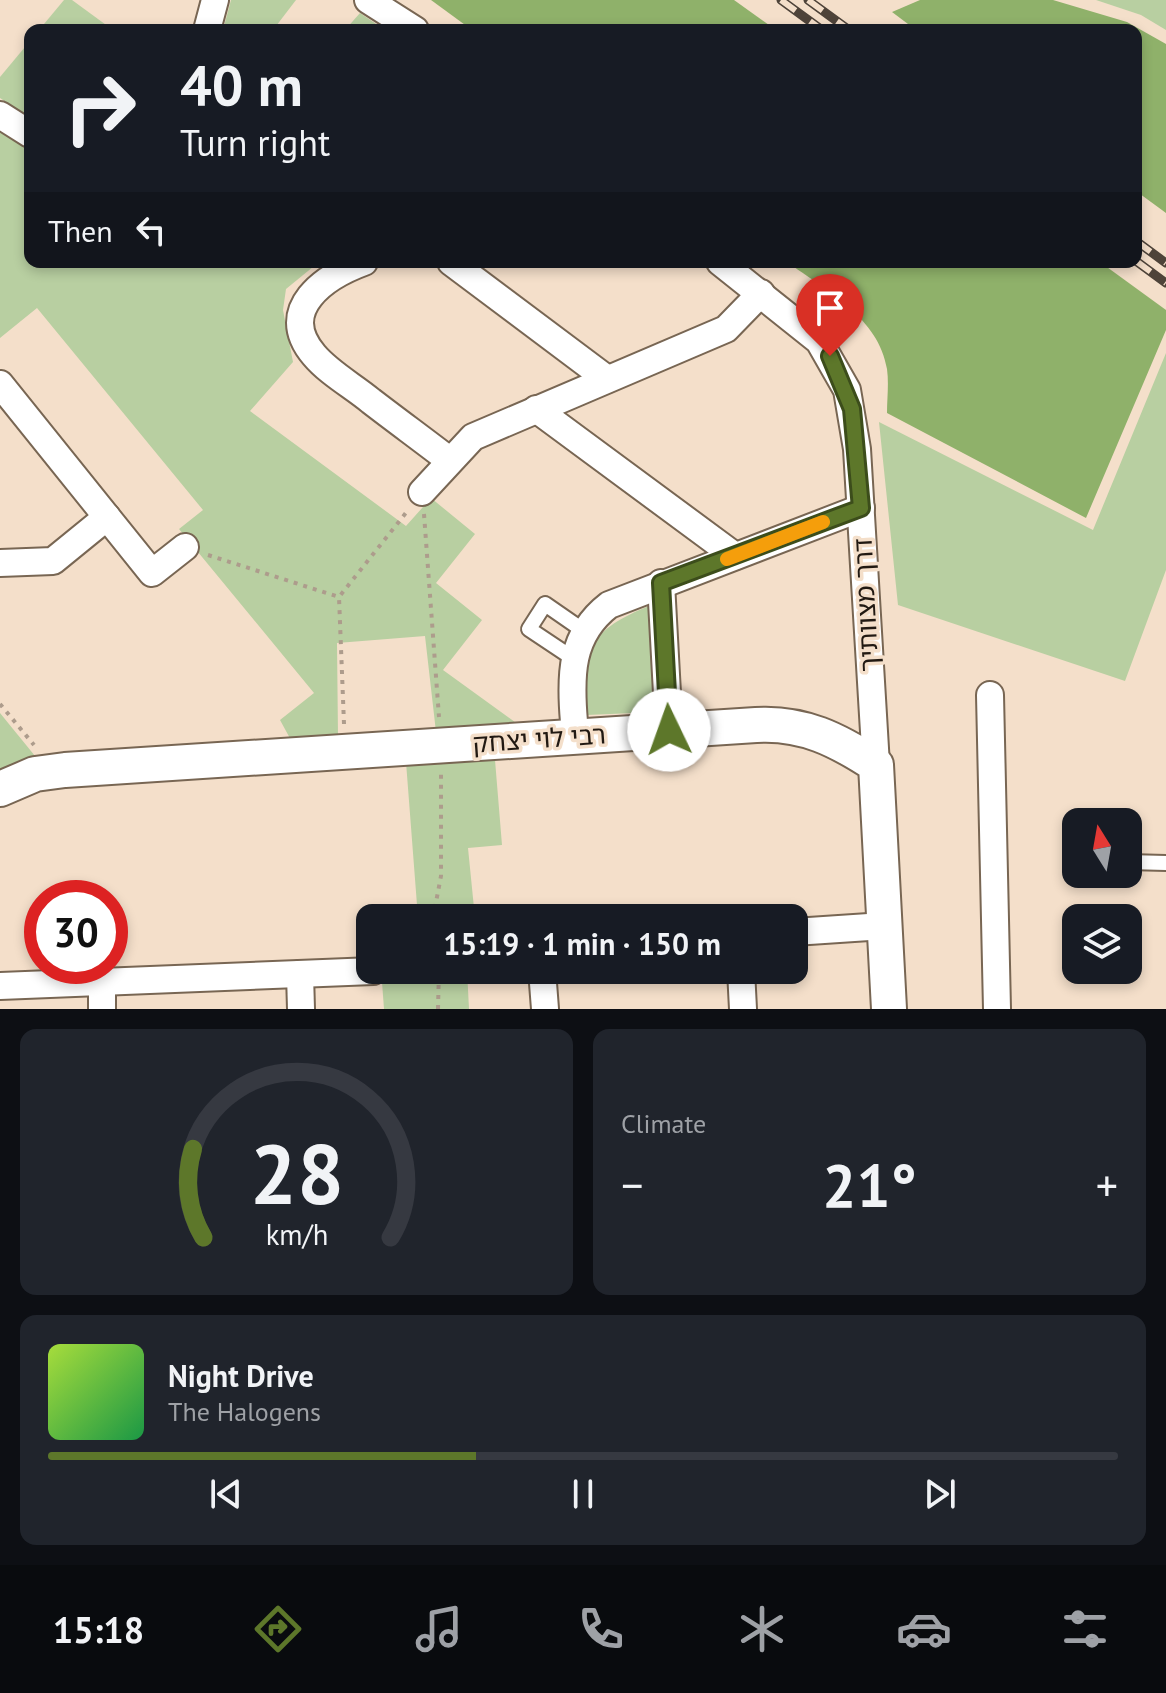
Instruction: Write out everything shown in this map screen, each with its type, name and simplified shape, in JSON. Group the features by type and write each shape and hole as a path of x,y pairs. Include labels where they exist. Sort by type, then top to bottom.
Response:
{"street":[{"path":"209,24 215,0"},
{"path":"368,0 406,24"},
{"path":"0,115 24,130"},
{"path":"348,268 313,291 302,316 305,341 323,363 449,460"},
{"path":"459,268 607,379"},
{"name":"דרך מצוותיך","path":"728,268 819,341 840,373 855,428 876,765"},
{"path":"422,492 473,437 726,329 761,293"},
{"path":"0,384 152,573 185,547"},
{"path":"536,409 735,556"},
{"path":"574,722 574,659 584,631 609,605 861,508"},
{"path":"0,563 53,561 107,517"},
{"path":"661,583 669,730"},
{"path":"990,695 997,1009"},
{"name":"רבי לוי יצחק","path":"0,789 35,774 56,771 669,730 788,725 831,738 876,765"},
{"path":"876,765 889,1009"},
{"path":"808,931 884,926"},
{"path":"128,981 356,972"},
{"path":"300,974 301,1009"},
{"path":"0,986 51,984"},
{"path":"102,984 102,1009"},
{"path":"543,984 545,1009"},
{"path":"742,984 743,1009"}],"lane":[{"path":"574,659 529,629 545,604 584,631"},
{"path":"1142,862 1166,863"}],"path":[{"path":"345,751 339,597 422,492"},
{"path":"422,492 441,745 443,836 435,904"},
{"path":"185,547 339,597"},
{"path":"0,704 56,771"},
{"path":"438,1009 439,984"}],"green space":[{"path":"64,0 72,0 105,24 44,24"},
{"path":"231,0 296,0 278,24 225,24"},
{"path":"431,0 734,0 768,24 464,24"},
{"path":"920,0 1053,0 1131,24 908,24 892,12"},
{"path":"1096,0 1166,0 1166,30 1141,15"},
{"path":"360,13 376,24 350,24"},
{"path":"1142,30 1166,44 1166,213 1142,195"},
{"path":"24,48 24,114 0,98 0,77"},
{"path":"0,128 24,145 24,268 312,268 286,289 283,310 293,362 250,411 406,526 431,498 475,534 436,583 482,620 443,670 519,725 436,732 425,636 337,643 338,736 292,742 280,720 314,693 179,529 203,510 37,308 0,338"},
{"path":"796,268 1108,268 1166,310 1166,330 1086,518 887,413 887,369 882,351 862,320 834,295"},
{"path":"1166,353 1166,570 1125,681 898,605 879,422 1093,530"},
{"path":"651,605 657,712 587,715 586,673 594,644 614,624"},
{"path":"0,713 35,756 0,773"},
{"path":"495,760 502,845 468,848 474,904 417,904 406,762"},
{"path":"382,984 468,984 469,1009 384,1009"}],"railway":[{"path":"781,0 814,24"},
{"path":"808,0 841,24"},
{"path":"1142,245 1166,263"},
{"path":"1142,265 1166,283"}],"slow traffic":[{"path":"727,559 823,522"}],"route":[{"path":"669,730 661,583 861,508 852,409 840,373 830,356"}]}
